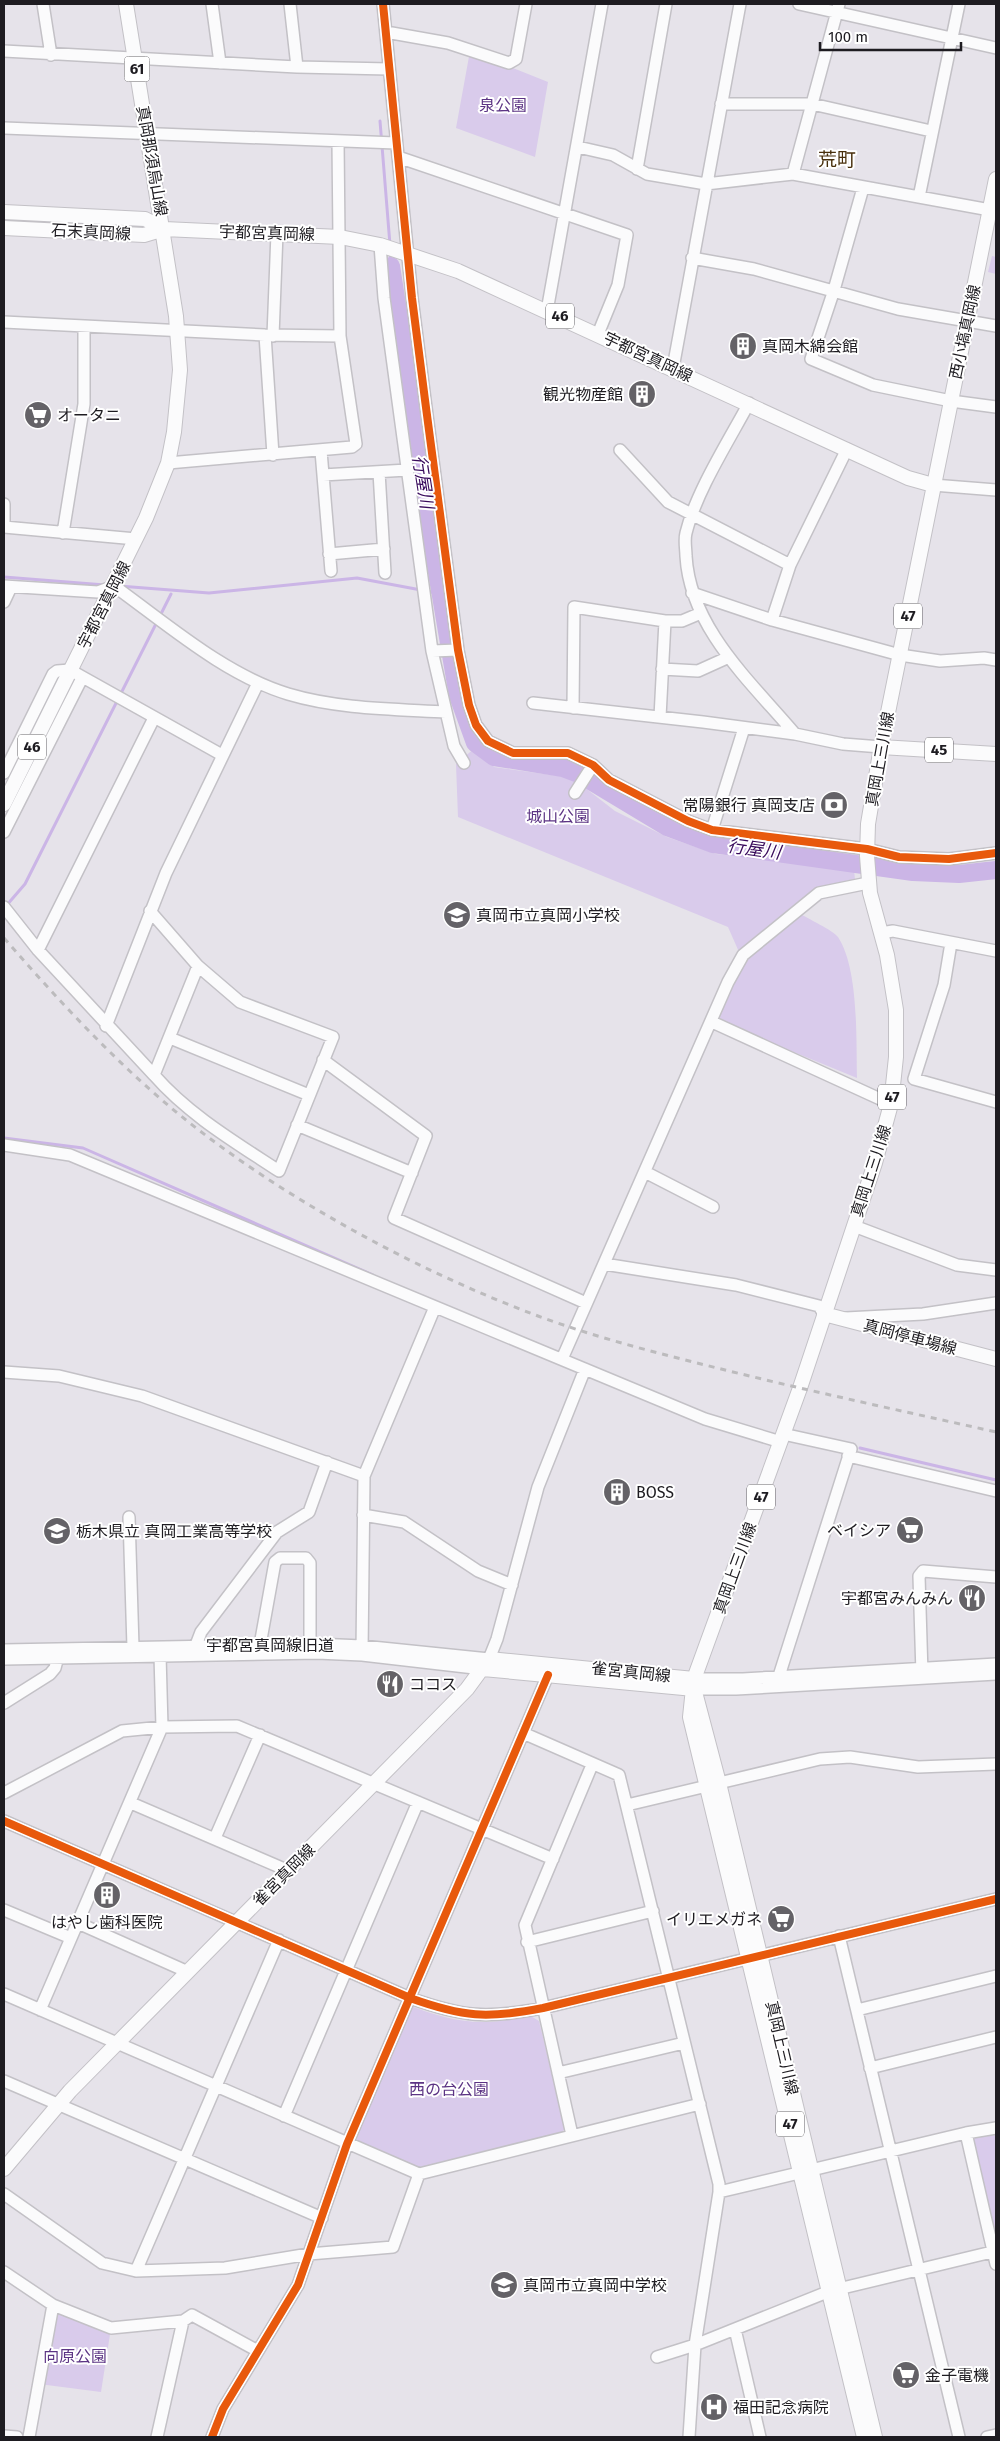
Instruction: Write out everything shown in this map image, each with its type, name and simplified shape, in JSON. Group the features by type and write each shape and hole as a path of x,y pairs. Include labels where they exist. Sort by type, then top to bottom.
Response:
{"main road":[{"name":"真岡那須烏山線","path":"126,4 164,228"},
{"name":"西小塙真岡線","path":"933,485 996,179"},
{"name":"石末真岡線","path":"4,212 145,219 164,228"},
{"name":"石末真岡線","path":"4,228 144,235 164,228"},
{"name":"宇都宮真岡線","path":"4,804 76,674 168,463 179,401 178,332 164,228 340,237 408,253 458,270 916,482 933,485"},
{"name":"真岡上三川線","path":"875,2437 835,2289 713,1785 694,1684 782,1438 883,1139 891,1104 896,1058 896,1010 868,878 867,853 870,812 881,747 933,485"},
{"name":"45","path":"881,747 996,754"},
{"name":"真岡停車場線","path":"824,1314 996,1359"},
{"name":"雀宮真岡線","path":"486,1664 694,1684"},
{"name":"雀宮真岡線","path":"486,1664 548,1674 694,1684"},
{"name":"雀宮真岡線","path":"4,2169 58,2104 467,1689 486,1664"},
{"name":"真岡上三川線","path":"835,2289 864,2437"}],"street":[{"path":"43,4 52,55"},
{"path":"212,4 220,63"},
{"path":"290,4 297,67"},
{"path":"383,4 396,143 425,400 458,650 469,704 476,725 488,741 513,753 568,753 593,765 609,780 712,830 899,857 949,859 996,853"},
{"path":"386,32 448,43 509,63 516,59 526,4"},
{"path":"547,311 564,212 578,147 602,4"},
{"path":"637,168 666,4"},
{"path":"673,368 740,4"},
{"path":"799,4 838,8 996,48"},
{"path":"919,197 959,4"},
{"path":"794,174 838,8"},
{"path":"4,52 297,67 389,69"},
{"path":"721,104 812,104 931,132"},
{"path":"4,128 396,143"},
{"path":"168,463 273,455 352,447 356,444 340,336 338,141"},
{"path":"578,147 613,155 647,174 706,184 794,174 990,210"},
{"path":"398,157 627,235 618,285 598,334"},
{"path":"863,188 834,290 811,359 873,385 950,401 996,408"},
{"path":"273,455 269,336 277,234"},
{"path":"380,245 384,298 432,651 454,746 464,763"},
{"path":"692,258 754,269 898,309 958,321 968,320 996,326"},
{"path":"4,322 269,336 340,336"},
{"path":"62,533 84,404 84,326"},
{"path":"749,404 707,481 685,535 692,593 701,613 729,657 795,734"},
{"path":"772,620 790,565 846,449"},
{"path":"321,450 331,571"},
{"path":"620,450 668,502 790,565"},
{"path":"323,475 407,470"},
{"path":"379,472 386,573"},
{"path":"933,485 996,490"},
{"path":"4,504 4,527 136,539"},
{"path":"329,554 384,549"},
{"path":"4,602 8,587 98,592 114,586 214,657 258,683 287,694 319,702 446,712"},
{"path":"692,593 772,620 900,655 940,661 984,658 996,660"},
{"path":"573,708 574,607 665,621 682,621 701,613"},
{"path":"660,716 665,621"},
{"path":"432,651 458,650"},
{"path":"662,669 698,671 729,657"},
{"path":"4,773 54,674 63,670 76,674 222,755"},
{"path":"4,832 76,674"},
{"path":"106,1026 166,872 258,683"},
{"path":"533,703 660,716 795,734 843,744 881,747"},
{"path":"38,950 154,718"},
{"path":"712,830 744,728"},
{"path":"575,792 593,765"},
{"path":"562,1359 728,982 743,955 820,893 868,878"},
{"path":"5,909 38,950 106,1026 173,1096 219,1132 278,1171 333,1037 240,1002 198,966 150,910"},
{"path":"881,934 893,931 996,951"},
{"path":"951,942 944,985 914,1080 996,1102"},
{"path":"154,1075 198,966"},
{"path":"712,1022 891,1104"},
{"path":"170,1038 309,1095"},
{"path":"324,1060 426,1136 394,1218 586,1303"},
{"path":"297,1125 412,1173"},
{"path":"4,1145 70,1155 705,1419 782,1438 851,1449 779,1676"},
{"path":"645,1172 712,1207"},
{"path":"854,1226 958,1265 996,1270"},
{"path":"604,1264 759,1289 819,1306 824,1314"},
{"path":"842,1319 923,1314 996,1303"},
{"path":"362,1651 364,1476 435,1307"},
{"path":"486,1664 512,1585 538,1487 585,1369"},
{"path":"4,1372 59,1376 142,1396 364,1476"},
{"path":"848,1456 996,1491"},
{"path":"196,1646 201,1632 276,1532 308,1512 327,1462"},
{"path":"363,1515 404,1522 478,1571 512,1585"},
{"path":"129,1517 133,1647"},
{"path":"260,1645 275,1562 280,1558 306,1558 310,1563 310,1644"},
{"path":"922,1672 919,1576 923,1571 996,1577"},
{"name":"宇都宮真岡線旧道","path":"59,1654 133,1647 310,1644 486,1664"},
{"path":"4,1650 59,1654"},
{"name":"宇都宮真岡線旧道","path":"59,1654 160,1655 362,1651"},
{"path":"4,1660 59,1654"},
{"path":"4,1702 43,1680 55,1668 59,1654"},
{"path":"40,2010 131,1803 162,1727 160,1655"},
{"path":"694,1684 744,1689 996,1664"},
{"path":"694,1684 779,1676 922,1672 996,1674"},
{"path":"212,2437 224,2409 298,2285 347,2144 548,1674"},
{"path":"4,1793 107,1737 122,1731 162,1727 238,1726 553,1859"},
{"path":"524,1733 592,1765 619,1775 700,2104 720,2192 695,2345 689,2437"},
{"path":"215,1838 260,1735"},
{"path":"627,1806 820,1759 850,1757 918,1767 996,1764"},
{"path":"572,2135 524,1925 592,1765"},
{"path":"284,2116 418,1802"},
{"path":"131,1803 289,1871"},
{"path":"4,1821 410,1998 447,2011 472,2016 504,2015 543,2008 996,1899"},
{"path":"4,1910 71,1938"},
{"path":"527,1942 653,1911"},
{"path":"78,1923 188,1972"},
{"path":"839,1936 959,2437"},
{"path":"136,2270 185,2161 278,1940"},
{"path":"857,2010 996,1976"},
{"path":"4,1994 419,2174 700,2104"},
{"path":"870,2068 996,2037"},
{"path":"558,2073 684,2043"},
{"path":"4,2081 185,2161 322,2218"},
{"path":"720,2192 890,2153 966,2133 996,2128"},
{"path":"966,2133 995,2252 996,2264"},
{"path":"4,2194 102,2263 136,2270 225,2268 310,2254 393,2247 419,2174"},
{"path":"657,2357 695,2345 835,2289 995,2252"},
{"path":"5,2277 53,2305 111,2328 183,2321 192,2315 258,2351"},
{"path":"30,2437 53,2305"},
{"path":"157,2437 183,2321"},
{"path":"735,2329 760,2437"},
{"path":"987,2437 996,2435"},
{"path":"4,2436 17,2437"}],"green space":[{"name":"泉公園","path":"470,51 548,82 535,157 456,128"},
{"path":"992,256 996,257 996,274 988,272"},
{"name":"城山公園","path":"476,747 494,767 575,780 615,811 667,837 716,854 854,869 855,880 820,888 798,902 739,952 728,927 458,817 456,764"},
{"path":"799,913 835,934 845,951 850,967 855,1005 857,1078 723,1023 719,1016 733,983 748,960"},
{"name":"西の台公園","path":"408,2005 439,2016 468,2021 497,2021 529,2015 539,2021 565,2129 559,2135 416,2168 356,2144 354,2136"},
{"path":"996,2135 996,2241 971,2143 975,2138"},
{"name":"向原公園","path":"53,2305 111,2328 101,2392 39,2384"}],"waterway":[{"name":"行屋川","path":"380,121 390,245"},
{"name":"行屋川","path":"390,254 391,266"},
{"name":"行屋川","path":"391,266 414,413 423,490 458,696 475,743 494,757 563,768 579,774 667,827 713,844 913,872 959,874 996,870"},
{"path":"4,577 105,585"},
{"path":"119,586 209,593 357,578 421,590"},
{"path":"427,591 440,594"},
{"path":"6,906 25,884 171,594"},
{"path":"4,1138 83,1148 373,1275"},
{"path":"860,1448 996,1480"}],"railway":[{"path":"4,938 89,1031 134,1075 181,1116 220,1146 306,1203 398,1254 492,1298 538,1316 609,1339 762,1379 996,1432"}],"cycle path":[{"path":"383,4 412,298 425,400 458,650 469,705 476,725 488,741 513,753 568,753 593,765 609,780 688,821 712,830 867,849 899,857 949,859 996,853"},
{"path":"212,2437 223,2409 298,2285 347,2144 548,1675"},
{"path":"4,1821 410,1998 445,2009 475,2014 506,2014 543,2008 996,1899"}],"place":[{"name":"真岡木綿会館","path":"743,346"},
{"name":"観光物産館","path":"642,394"},
{"name":"オータニ","path":"38,415"},
{"name":"常陽銀行 真岡支店","path":"834,805"},
{"name":"真岡市立真岡小学校","path":"457,915"},
{"name":"BOSS","path":"617,1492"},
{"name":"ベイシア","path":"910,1530"},
{"name":"栃木県立 真岡工業高等学校","path":"57,1531"},
{"name":"宇都宮みんみん","path":"972,1598"},
{"name":"ココス","path":"390,1684"},
{"name":"はやし歯科医院","path":"107,1895"},
{"name":"イリエメガネ","path":"781,1919"},
{"name":"真岡市立真岡中学校","path":"504,2285"},
{"name":"金子電機","path":"906,2375"},
{"name":"福田記念病院","path":"714,2407"}],"district":[{"name":"荒町","path":"837,159"}]}
